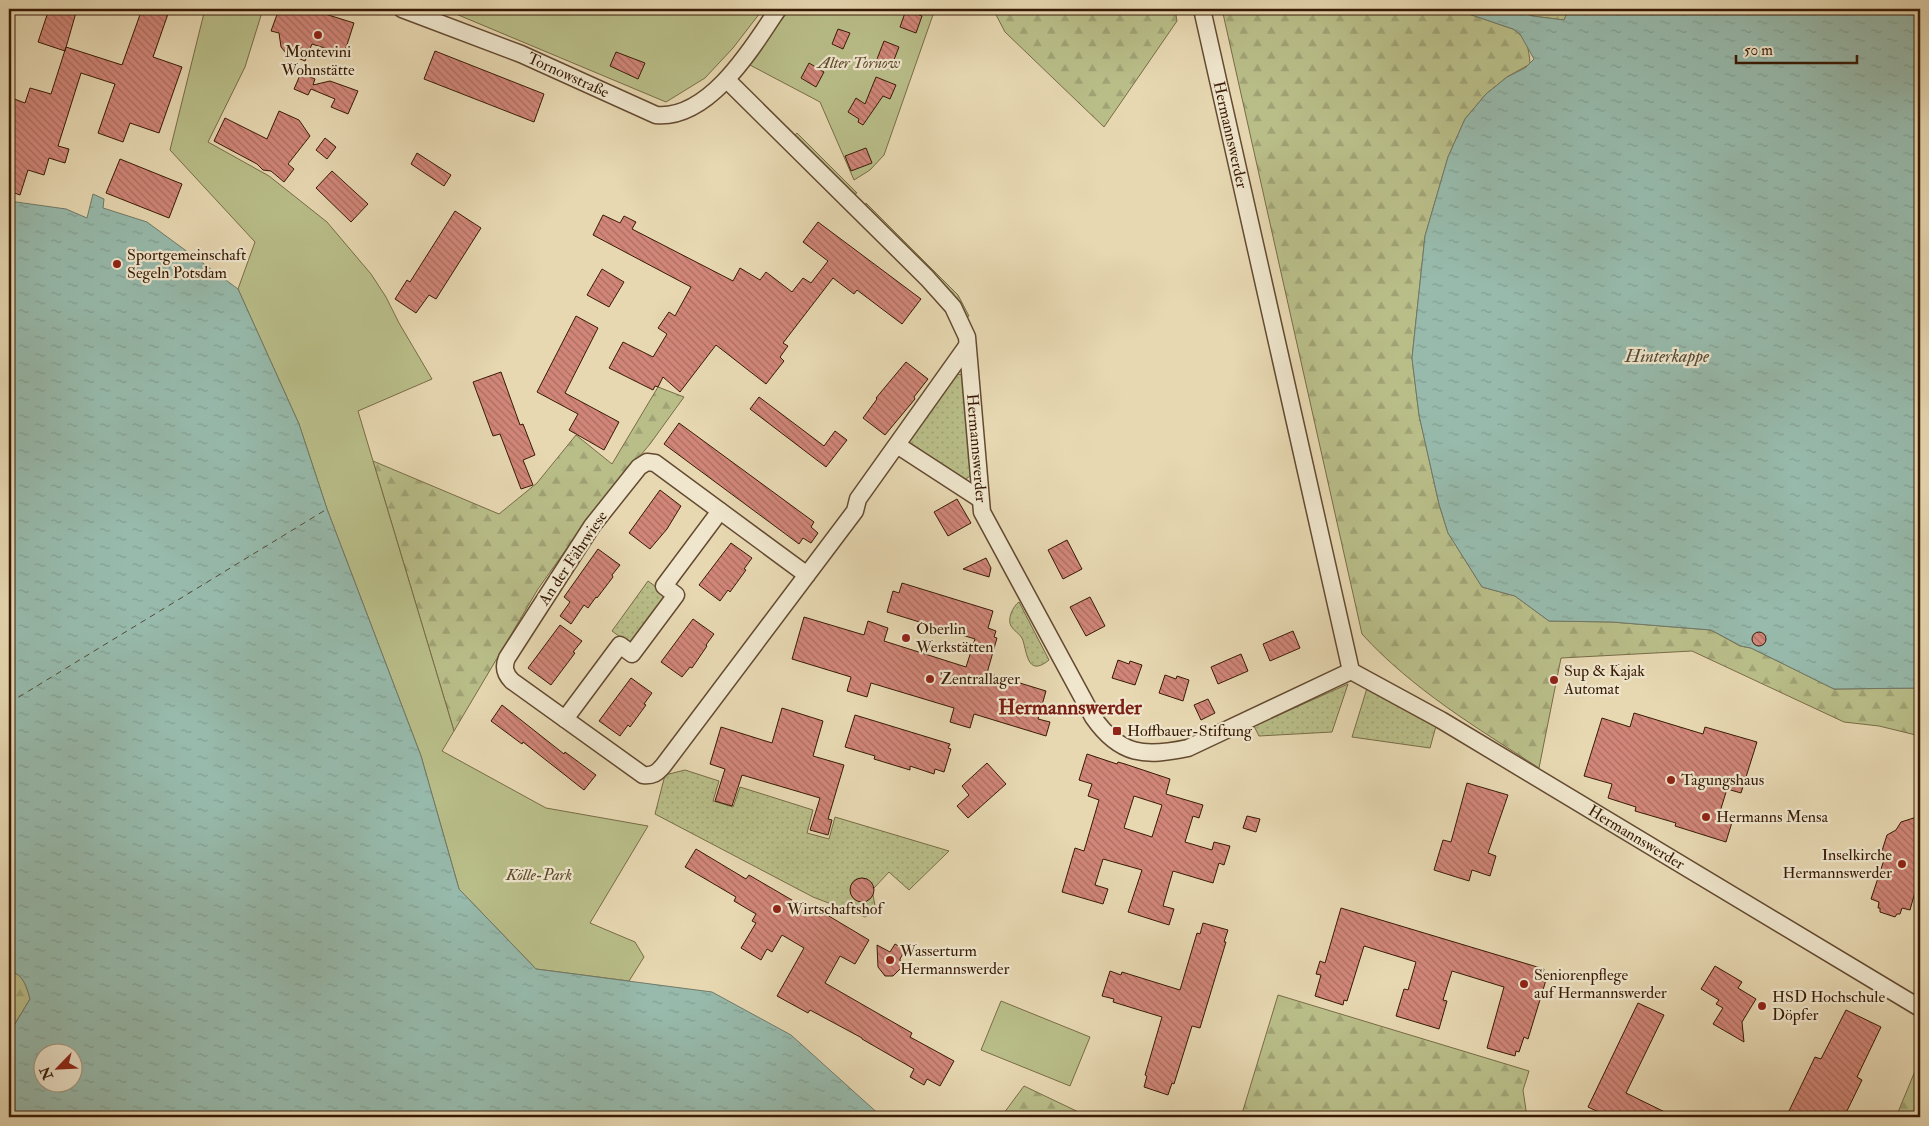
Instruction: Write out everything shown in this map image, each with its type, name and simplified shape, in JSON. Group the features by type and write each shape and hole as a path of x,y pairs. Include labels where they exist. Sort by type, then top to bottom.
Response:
{"street":[{"name":"Tornowstraße","path":"402,9 521,54 656,115 677,114 712,93 727,80"},
{"path":"727,80 778,9"},
{"name":"Hermannswerder","path":"1202,9 1351,670 1440,720 1920,1008"},
{"name":"Hermannswerder","path":"727,80 927,278 953,307 965,332 967,346 982,512 1094,717 1102,729 1114,741 1129,749 1144,753 1160,754 1188,748 1351,670"},
{"name":"An der Fährwiese","path":"807,575 655,463 646,462 639,467 592,526 505,663 507,676 643,775 654,774 663,766 807,575 855,511 858,499 967,346"},
{"path":"897,445 980,499"},
{"path":"565,719 620,645 632,654 676,594 664,586 720,511"}],"green space":[{"name":"Kölle-Park","path":"205,9 263,9 245,67 208,142 269,176 327,222 371,274 432,379 358,411 454,731 442,751 546,808 648,826 590,923 635,942 644,957 629,981 536,969 459,889 421,756 327,509 299,424 238,289 255,242 170,150"},
{"path":"444,9 763,9 733,48 705,78 666,102"},
{"name":"Alter Tornow","path":"790,9 935,9 884,155 870,170 854,180 820,102 748,64"},
{"path":"993,9 1175,9 1177,21 1104,127 1005,32"},
{"path":"1222,9 1454,9 1513,29 1518,32 1526,44 1530,64 1507,77 1486,94 1465,119 1448,157 1425,236 1412,358 1419,415 1439,504 1448,533 1482,587 1515,596 1549,621 1612,622 1711,630 1740,646 1751,648 1834,689 1920,688 1920,736 1879,726 1844,722 1692,651 1561,658 1539,768 1446,707 1381,654 1362,634"},
{"path":"1514,9 1569,9 1564,20 1532,16"},
{"path":"797,133 857,193 850,194 793,137"},
{"path":"866,203 958,295 969,316 965,318 866,210"},
{"path":"957,374 963,375 971,475 965,480 906,445"},
{"path":"658,387 684,397 650,444 592,513 538,589 454,731 373,461 499,514 537,483 576,435 612,464"},
{"path":"648,581 670,597 634,647 612,631"},
{"path":"1019,602 1049,660 1041,665 1036,666 1029,660 1022,638 1012,628 1010,623 1011,613"},
{"path":"1348,684 1332,732 1259,736 1254,726"},
{"path":"1368,685 1436,726 1430,748 1352,737"},
{"path":"685,770 719,781 713,801 733,807 740,787 813,810 807,833 829,839 835,817 949,851 909,890 889,872 874,888 867,879 858,879 853,882 851,887 855,899 860,902 866,901 873,895 876,911 865,917 813,897 655,814 665,775"},
{"path":"9,972 21,978 30,999 9,1034"},
{"path":"1278,995 1529,1071 1523,1090 1527,1117 1241,1117"},
{"path":"1001,1001 1090,1037 1070,1086 981,1050"},
{"path":"1920,1059 1920,1117 1896,1117"},
{"path":"1024,1086 1089,1117 1001,1117"}],"water":[{"name":"Hinterkappe","path":"1454,9 1514,9 1532,16 1564,20 1569,9 1920,9 1920,688 1834,689 1711,630 1612,622 1549,621 1515,596 1482,587 1448,533 1439,504 1419,415 1412,358 1425,236 1448,157 1465,119 1486,94 1507,77 1525,68 1534,59 1520,34 1513,29"},
{"path":"93,194 104,199 103,208 147,222 238,289 299,424 327,509 421,756 459,889 536,969 712,992 791,1035 882,1117 9,1117 9,1034 30,999 21,978 9,972 9,201 66,209 87,218"}],"building":[{"path":"49,9 77,9 65,51 38,42"},
{"path":"142,9 169,11 153,57 182,67 159,133 130,123 123,142 98,133 115,84 81,73 58,146 69,149 65,163 49,158 44,175 28,170 20,195 9,191 9,97 25,103 30,88 51,94 66,47 122,65"},
{"name":"Montevini Wohnstätte","path":"279,9 323,9 322,13 354,23 344,54 312,44 305,61 286,53 281,47 279,33 271,31"},
{"path":"906,10 922,16 916,33 900,27"},
{"path":"838,29 850,33 843,49 832,44"},
{"path":"884,41 899,47 892,65 877,59"},
{"path":"435,51 544,94 534,122 424,79"},
{"path":"616,52 645,63 638,79 610,66"},
{"path":"809,63 824,72 816,87 801,78"},
{"path":"301,73 315,79 313,85 330,81 358,91 348,114 331,107 335,99 311,89 308,95 294,89"},
{"path":"876,77 896,85 890,99 883,96 863,125 858,122 859,119 848,112 856,98 865,104"},
{"name":"Montevini Wohnstätte","path":"279,111 299,120 310,136 288,164 294,169 284,182 271,171 263,170 257,164 214,141 225,118 267,139"},
{"path":"325,138 336,147 327,159 316,150"},
{"path":"866,148 872,163 851,171 845,156"},
{"path":"417,153 451,175 444,186 411,164"},
{"path":"120,159 182,184 169,218 106,193"},
{"path":"332,171 368,204 351,222 316,188"},
{"path":"455,211 481,228 436,299 429,295 416,313 395,299 407,280 410,282"},
{"path":"603,215 620,223 624,216 636,222 632,229 733,281 740,268 760,280 766,272 792,292 803,278 811,283 828,261 803,242 818,222 921,299 902,324 857,290 854,294 833,278 783,343 788,346 780,357 784,361 766,384 716,345 680,392 663,377 658,387 655,386 653,390 609,368 623,342 653,357 667,334 658,328 669,312 675,316 691,287 593,235"},
{"path":"602,269 624,282 609,307 587,295"},
{"path":"576,316 598,328 565,393 619,422 604,450 569,430 578,414 537,392"},
{"path":"906,362 928,379 914,397 915,399 885,435 863,418 876,398"},
{"path":"501,372 520,425 523,424 535,455 523,460 533,485 521,489 500,434 493,436 473,382"},
{"path":"759,397 824,446 835,431 847,440 826,467 750,409"},
{"path":"679,423 814,522 811,527 818,533 811,543 803,538 799,544 664,444"},
{"path":"660,490 681,506 667,529 650,549 629,533"},
{"path":"957,499 971,523 948,536 934,512"},
{"path":"1067,540 1082,569 1063,579 1048,550"},
{"path":"731,543 752,558 730,592 728,590 720,601 699,585"},
{"path":"598,549 620,565 597,598 588,608 584,605 571,624 560,616 570,602 564,597"},
{"path":"986,558 991,568 989,577 963,569"},
{"name":"Zentrallager","path":"902,583 993,611 988,628 996,631 994,637 997,638 987,673 1046,691 1038,719 1050,722 1046,736 974,714 970,728 950,722 954,708 871,683 867,697 847,691 851,677 792,659 804,617 864,635 868,621 888,628 884,641 966,667 975,639 887,612 893,591 899,593"},
{"path":"1090,597 1105,626 1086,636 1070,607"},
{"path":"693,619 714,634 692,668 690,667 682,677 661,662"},
{"path":"560,625 582,641 551,685 528,668"},
{"path":"1293,631 1300,648 1270,661 1263,644"},
{"path":"1759,632 1764,634 1766,639 1764,644 1759,646 1754,644 1752,639 1754,634"},
{"path":"1241,654 1248,671 1218,684 1211,667"},
{"path":"1118,660 1129,664 1130,661 1142,665 1135,685 1112,678"},
{"path":"1165,675 1176,679 1177,676 1189,680 1183,701 1159,693"},
{"path":"631,678 652,693 630,727 628,725 620,736 599,721"},
{"path":"1208,699 1215,713 1201,720 1194,705"},
{"path":"502,705 564,754 565,752 596,775 584,790 523,742 522,744 491,721"},
{"path":"782,708 823,721 813,756 844,765 828,819 832,820 828,835 810,830 820,798 742,775 732,806 715,801 725,769 710,764 721,727 772,743"},
{"name":"Tagungshaus","path":"1634,713 1703,734 1705,727 1757,742 1741,793 1727,789 1719,815 1733,819 1726,842 1675,826 1676,823 1635,811 1636,807 1608,798 1612,784 1584,776 1602,718 1630,727"},
{"path":"855,715 950,744 948,748 951,749 944,772 935,769 934,774 910,766 910,770 874,759 875,756 845,747"},
{"path":"1087,754 1170,779 1166,794 1203,805 1199,818 1193,816 1185,842 1212,850 1214,842 1230,846 1224,865 1219,863 1213,883 1173,871 1163,906 1174,909 1169,925 1128,912 1142,870 1103,859 1095,885 1108,889 1103,904 1062,892 1075,848 1084,851 1099,800 1088,796 1092,784 1079,780","holes":["1134,796 1162,805 1152,837 1124,828"]},
{"path":"987,763 1006,784 968,818 957,806 969,795 962,786"},
{"path":"1467,783 1508,795 1488,853 1496,856 1490,876 1472,870 1469,881 1434,870 1443,840 1451,842"},
{"path":"1247,816 1260,819 1256,832 1243,828"},
{"name":"Inselkirche Hermannswerder","path":"1920,816 1920,874 1910,910 1902,908 1900,914 1897,914 1895,917 1880,912 1880,908 1878,908 1879,902 1871,899 1884,860 1880,857 1887,835 1896,830 1901,822"},
{"path":"696,849 746,879 749,875 809,910 812,906 869,940 855,964 840,956 825,983 912,1033 910,1037 954,1061 940,1086 927,1079 924,1085 910,1077 914,1069 810,1010 808,1013 777,996 804,948 782,935 772,952 767,949 761,960 741,948 756,923 752,921 756,914 734,901 736,897 685,867"},
{"path":"862,878 867,879 873,885 873,895 867,901 862,902 857,901 851,895 850,890 851,885 857,879"},
{"name":"Seniorenpflege auf Hermannswerder","path":"1341,908 1544,969 1541,979 1546,980 1528,1039 1524,1037 1519,1052 1516,1051 1515,1056 1487,1048 1504,987 1452,971 1443,1000 1447,1001 1439,1029 1396,1016 1404,989 1408,990 1416,962 1364,946 1347,1001 1344,1000 1343,1005 1315,996 1321,975 1316,974 1320,961 1325,963"},
{"path":"1203,923 1228,930 1224,942 1226,942 1200,1028 1192,1026 1174,1084 1172,1083 1168,1095 1144,1087 1147,1076 1145,1075 1162,1017 1113,1002 1114,999 1102,996 1110,971 1121,975 1122,972 1180,990 1197,933 1200,934"},
{"name":"Wasserturm Hermannswerder","path":"895,944 905,950 900,959 901,968 893,976 885,976 878,967 877,945 890,952"},
{"path":"1715,966 1742,982 1738,988 1756,999 1742,1022 1744,1042 1713,1024 1723,1008 1716,1004 1719,1000 1701,989"},
{"path":"1638,1003 1664,1015 1626,1093 1675,1117 1609,1117 1588,1107"},
{"path":"1846,1010 1881,1027 1857,1077 1862,1080 1844,1117 1797,1117 1788,1113 1815,1057 1821,1059"}],"ferry route":[{"path":"9,703 327,509"}],"place":[{"name":"Montevini Wohnstätte","path":"318,35"},
{"name":"Sportgemeinschaft Segeln Potsdam","path":"117,264"},
{"name":"Oberlin Werkstätten","path":"906,638"},
{"name":"Zentrallager","path":"930,679"},
{"name":"Sup & Kajak Automat","path":"1554,680"},
{"name":"Hoffbauer-Stiftung","path":"1117,731"},
{"name":"Tagungshaus","path":"1671,780"},
{"name":"Hermanns Mensa","path":"1706,817"},
{"name":"Inselkirche Hermannswerder","path":"1902,864"},
{"name":"Wirtschaftshof","path":"777,909"},
{"name":"Wasserturm Hermannswerder","path":"890,960"},
{"name":"Seniorenpflege auf Hermannswerder","path":"1524,984"},
{"name":"HSD Hochschule Döpfer","path":"1762,1006"}],"district":[{"name":"Hermannswerder","path":"1070,707"}]}
